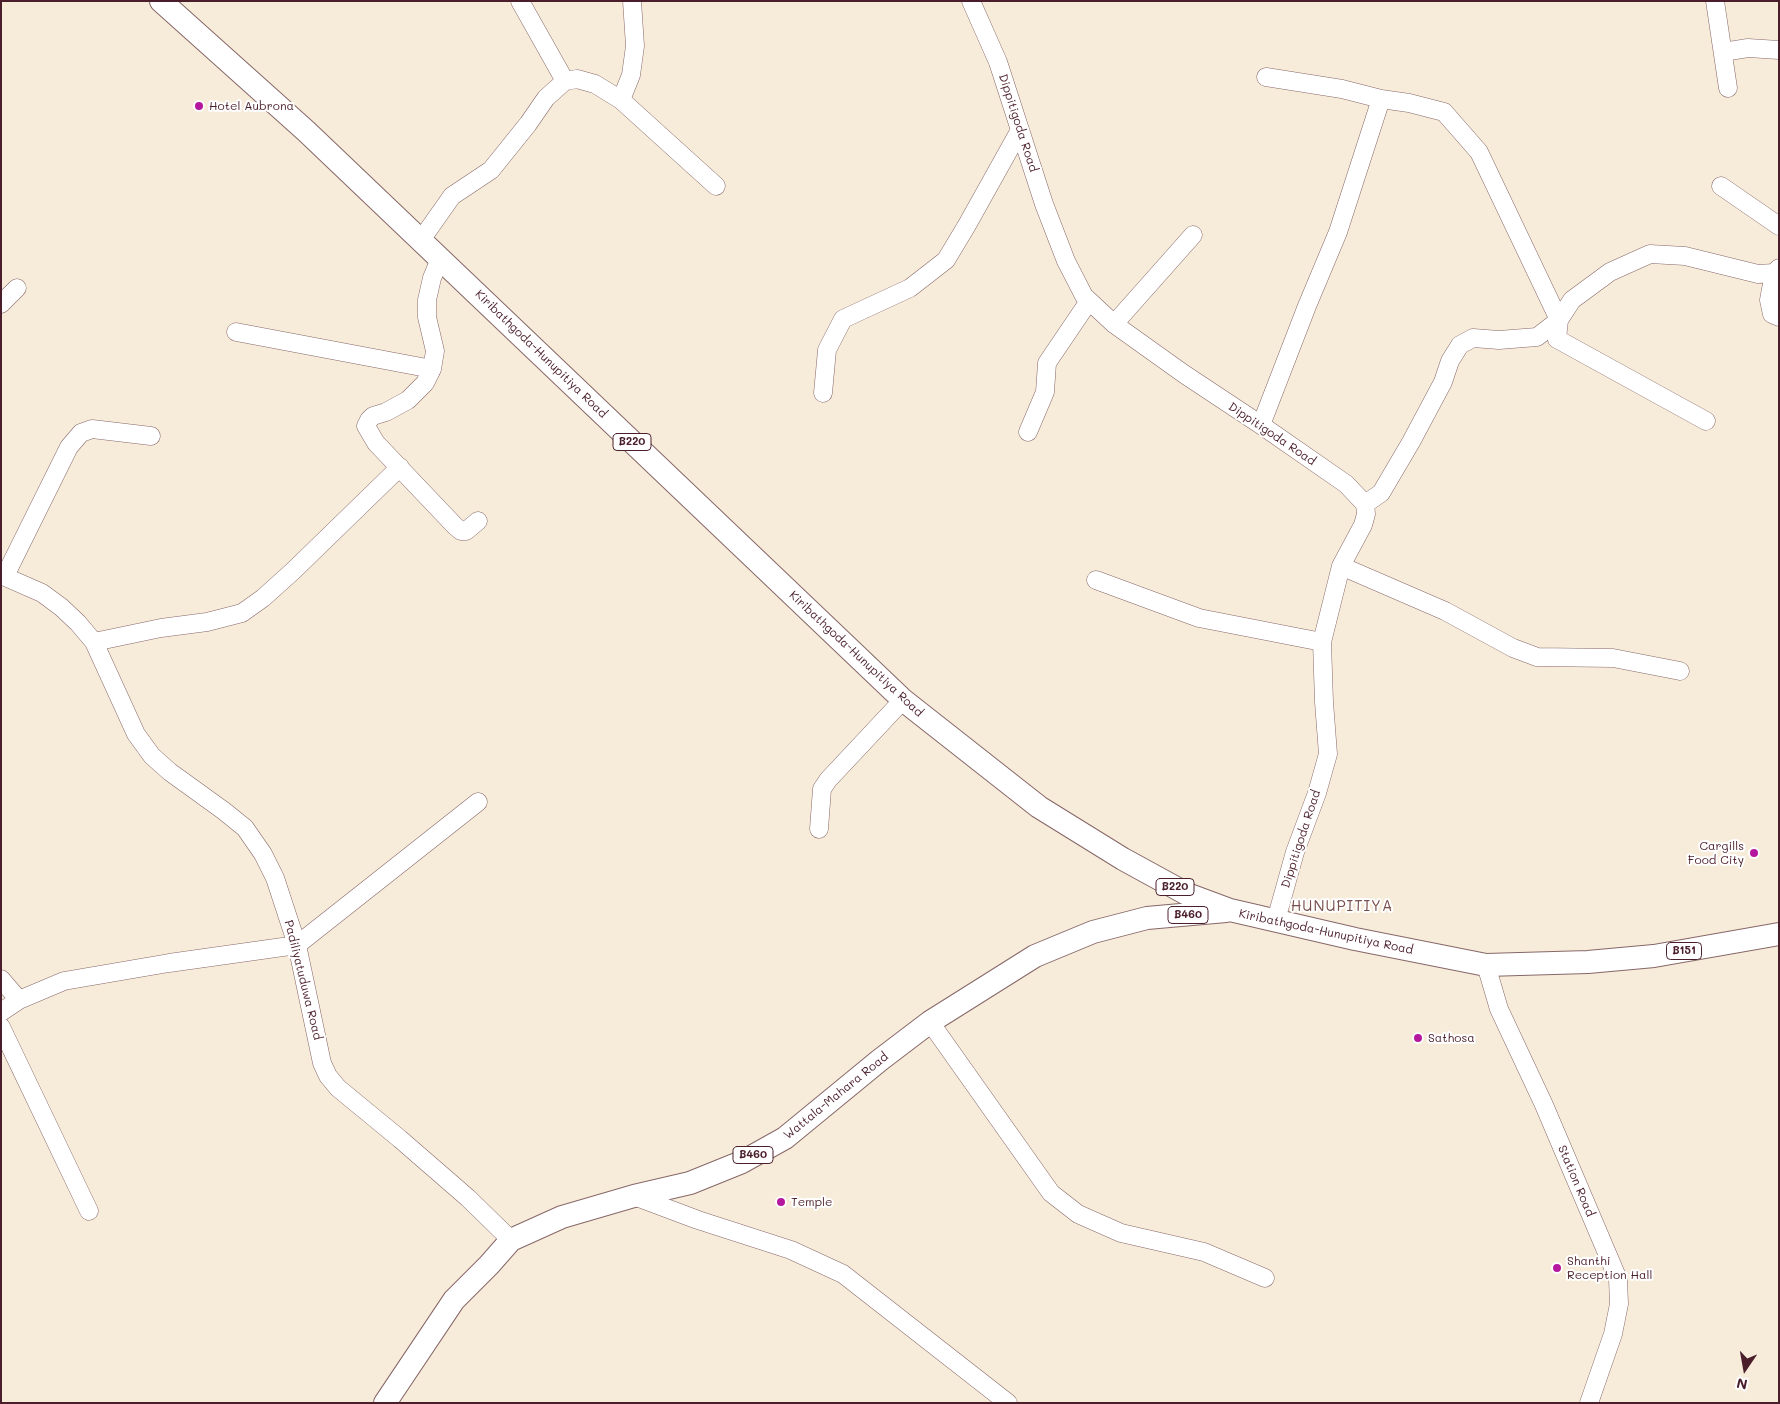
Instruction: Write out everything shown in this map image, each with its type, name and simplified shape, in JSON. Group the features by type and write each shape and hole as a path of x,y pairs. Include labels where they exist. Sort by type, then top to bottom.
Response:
{"main road":[{"name":"Kiribathgoda-Hunupitiya Road","path":"161,1 306,131 903,700 1039,807 1123,859 1179,890 1230,910 1355,940 1486,965 1588,962 1654,956 1779,934"},
{"name":"Wattala-Mahara Road","path":"385,1403 454,1300 511,1240 562,1217 634,1196 690,1183 742,1162 785,1138 880,1060 930,1022 1035,956 1093,932 1146,918 1230,910"}],"street":[{"path":"520,1 565,82"},
{"path":"621,100 630,75 635,46 632,1"},
{"name":"Dippitigoda Road","path":"971,1 998,62 1044,204 1066,261 1084,296 1114,324 1346,484 1365,504 1366,514 1363,525 1341,566 1322,642 1328,754 1317,792 1295,852 1276,920"},
{"path":"1715,1 1728,88"},
{"path":"1723,52 1748,48 1779,50"},
{"path":"1266,77 1342,89 1382,100 1409,103 1444,112 1479,152 1559,320 1557,340 1706,421"},
{"path":"421,240 452,196 491,170 546,98 565,82 577,79 595,84 621,100 716,186"},
{"path":"1261,425 1338,232 1382,100"},
{"path":"823,393 828,350 843,319 910,288 946,260 1020,130"},
{"path":"1721,186 1779,226"},
{"path":"1114,324 1193,235"},
{"path":"1365,504 1377,497 1386,484 1438,390 1450,361 1460,345 1473,338 1499,340 1537,337 1559,320 1572,300 1610,272 1650,254 1685,256 1758,274 1776,271 1769,300 1772,314 1779,317"},
{"path":"440,259 432,278 427,300 427,317 435,351 432,369 425,383 408,400 386,412 373,416 366,426 376,442 461,531 466,531 478,521"},
{"path":"1,304 17,288"},
{"path":"1028,432 1045,392 1047,363 1089,301"},
{"path":"236,332 432,369"},
{"path":"3,576 69,447 81,433 92,429 151,436"},
{"path":"94,642 161,628 207,622 242,613 264,598 400,467"},
{"path":"1341,566 1445,611 1513,648 1537,657 1613,658 1680,671"},
{"name":"Padiliyatuduwa Road","path":"3,576 42,593 60,606 78,623 94,642 136,734 152,756 170,772 245,828 263,854 275,878 297,945 322,1063 328,1076 338,1088 468,1198 511,1240"},
{"path":"1096,580 1199,618 1322,642"},
{"path":"819,829 822,789 828,780 903,700"},
{"path":"1,1012 19,1000 64,981 169,962 297,945 478,802"},
{"name":"Station Road","path":"1486,965 1499,1009 1544,1105 1618,1279 1619,1304 1613,1334 1589,1403"},
{"path":"1,979 19,1000"},
{"path":"930,1022 1051,1192 1078,1214 1121,1233 1204,1252 1265,1278"},
{"path":"1,1027 89,1211"},
{"path":"634,1196 698,1220 791,1250 843,1274 1008,1403"}],"place":[{"name":"Hotel Aubrona","path":"199,106"},
{"name":"Cargills Food City","path":"1754,853"},
{"name":"Sathosa","path":"1418,1038"},
{"name":"Temple","path":"781,1202"},
{"name":"Shanthi Reception Hall","path":"1557,1268"}],"district":[{"name":"HUNUPITIYA","path":"1342,906"}]}
